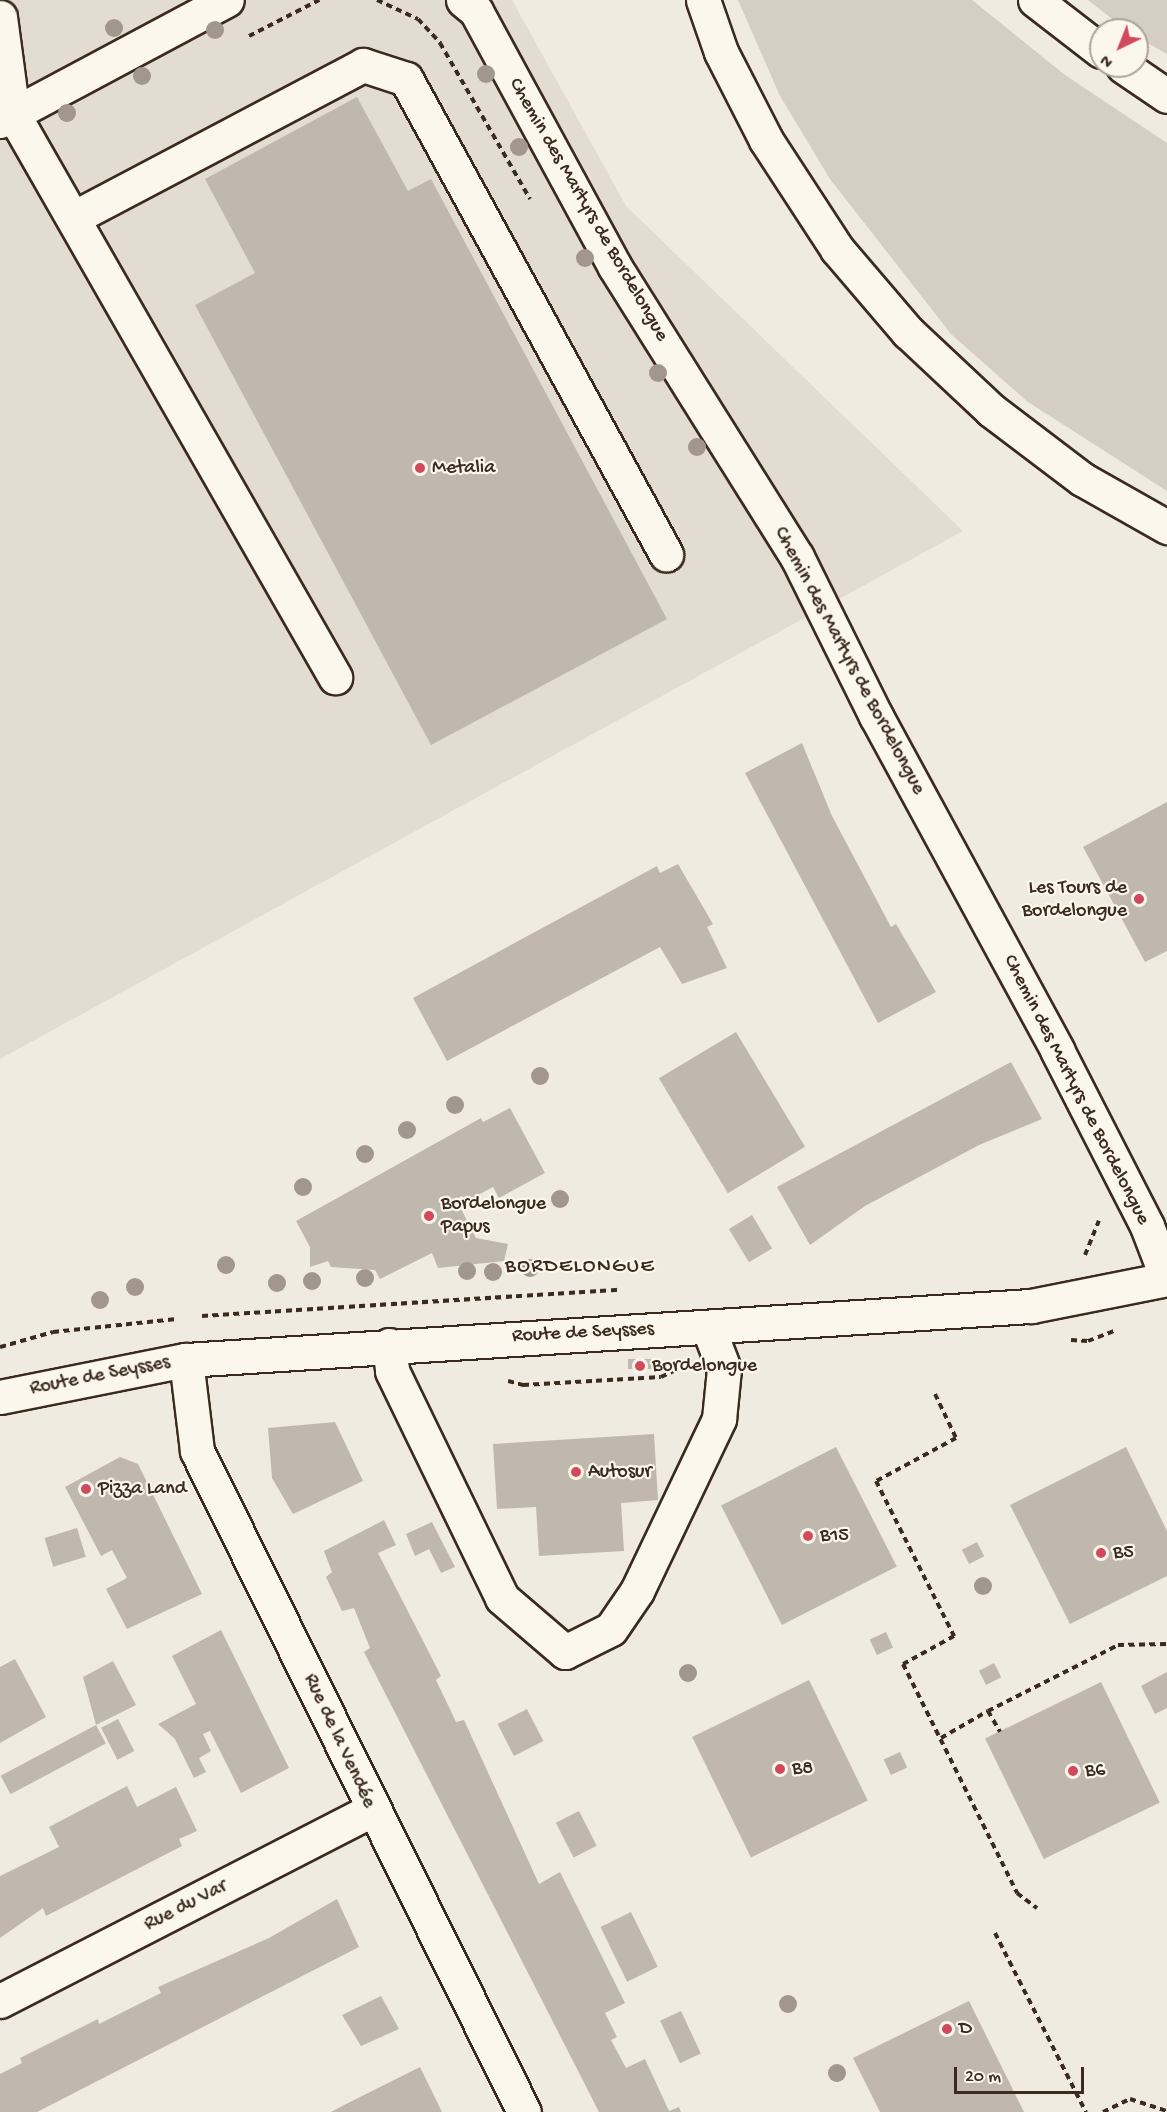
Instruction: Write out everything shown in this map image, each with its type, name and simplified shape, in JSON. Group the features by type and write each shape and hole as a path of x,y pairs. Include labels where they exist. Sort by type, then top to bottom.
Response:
{"main road":[{"path":"7,118 227,0"},
{"name":"Chemin des Martyrs de Bordelongue","path":"463,0 476,11 615,267 806,573 876,716 1062,1060 1147,1226 1167,1278"},
{"path":"703,0 721,52 766,140 837,249 908,332 991,410 1064,465 1167,527"},
{"path":"1035,0 1089,42"},
{"path":"0,18 7,118 73,218 335,677"},
{"path":"73,218 363,65 406,79 666,554"},
{"path":"1141,78 1167,96"},
{"name":"Route de Seysses","path":"0,1397 186,1360 389,1345 1053,1304 1167,1278"},
{"path":"389,1345 392,1371 502,1598 565,1652 611,1629 637,1592 720,1419 724,1369 708,1327"},
{"name":"Rue de la Vendée","path":"186,1360 197,1451 371,1809 524,2112"},
{"name":"Rue du Var","path":"0,2001 371,1809"}],"path":[{"path":"935,1394 956,1438 876,1481 954,1636 903,1664 1017,1893 1037,1908"},
{"path":"941,1738 988,1711 1118,1645 1167,1644"},
{"path":"988,1711 1000,1732"},
{"path":"995,1933 1086,2112"},
{"path":"1103,2112 1130,2098 1167,2111"}],"shaded area":[{"path":"0,0 512,0 626,206 963,531 0,1059"},
{"path":"738,0 972,0 1065,75 1167,143 1167,491 1028,402 951,334 830,179 780,96"},
{"path":"1088,0 1167,0 1167,54 1149,44 1149,18 1111,18"}],"building":[{"name":"Metalia","path":"357,97 408,191 431,179 667,619 431,745 195,305 255,273 205,179"},
{"path":"802,743 832,816 891,927 896,924 936,992 878,1023 745,773"},
{"name":"Les Tours de Bordelongue","path":"1167,802 1167,951 1145,962 1083,847"},
{"path":"678,864 713,924 707,927 727,968 682,984 660,947 447,1061 413,998 657,866 660,873"},
{"path":"736,1032 805,1147 728,1193 659,1078"},
{"path":"1011,1062 1042,1119 979,1145 865,1206 810,1245 777,1187"},
{"path":"510,1108 545,1173 499,1198 493,1187 465,1202 462,1196 456,1199 476,1238 508,1244 504,1261 438,1268 432,1253 380,1279 375,1270 331,1267 328,1261 310,1267 310,1247 296,1221 481,1118 483,1122"},
{"path":"752,1215 772,1248 749,1262 729,1229"},
{"path":"628,1359 653,1359 653,1369 628,1369"},
{"path":"335,1422 363,1481 293,1514 272,1478 268,1428"},
{"name":"Autosur","path":"654,1434 658,1500 621,1503 624,1551 539,1556 536,1507 497,1509 493,1444"},
{"name":"B15","path":"836,1447 897,1566 782,1625 721,1506"},
{"name":"B5","path":"1126,1447 1167,1531 1167,1576 1070,1624 1010,1505"},
{"path":"120,1457 138,1464 202,1594 127,1629 106,1589 127,1578 112,1550 101,1556 65,1487"},
{"path":"384,1520 396,1545 378,1553 441,1676 436,1680 456,1722 464,1720 539,1884 560,1872 625,2003 605,2013 617,2037 611,2040 626,2068 645,2059 669,2111 679,2107 681,2112 599,2112 364,1652 370,1648 354,1608 342,1611 326,1577 332,1572 324,1551"},
{"path":"432,1522 455,1567 441,1573 429,1549 415,1556 406,1534"},
{"path":"77,1528 86,1557 53,1567 44,1538"},
{"path":"977,1542 984,1556 969,1564 962,1550"},
{"path":"221,1630 289,1768 241,1793 210,1731 203,1734 211,1751 199,1758 206,1772 194,1778 175,1739 158,1724 196,1704 172,1656"},
{"path":"886,1632 893,1647 877,1655 870,1640"},
{"path":"15,1659 46,1717 0,1743 0,1667"},
{"path":"113,1661 136,1705 96,1725 83,1677"},
{"path":"994,1663 1001,1677 986,1685 979,1671"},
{"path":"1167,1672 1167,1708 1155,1714 1141,1686"},
{"name":"B8","path":"809,1680 868,1800 751,1857 692,1737"},
{"name":"B6","path":"1101,1682 1160,1802 1044,1859 985,1739"},
{"path":"527,1709 543,1741 514,1756 498,1724"},
{"path":"118,1719 134,1751 117,1760 101,1728"},
{"path":"96,1725 106,1744 11,1794 1,1776"},
{"path":"900,1752 907,1767 891,1775 884,1760"},
{"path":"127,1786 137,1807 176,1787 197,1831 179,1839 182,1846 46,1916 43,1908 0,1938 0,1876 59,1847 49,1827"},
{"path":"579,1811 597,1846 574,1858 556,1823"},
{"path":"337,1899 359,1947 37,2112 0,2112 0,2074 22,2063 20,2058 98,2019 99,2024 161,1993 158,1987 269,1938"},
{"path":"631,1912 658,1967 627,1982 600,1927"},
{"path":"381,1996 399,2029 361,2046 342,2015"},
{"name":"D","path":"969,2001 1024,2112 880,2112 853,2058"},
{"path":"681,2011 701,2054 680,2063 660,2021"},
{"path":"420,2067 442,2112 331,2112 350,2102"}],"place":[{"name":"Metalia","path":"420,468"},
{"name":"Les Tours de Bordelongue","path":"1139,899"},
{"name":"Bordelongue Papus","path":"429,1216"},
{"name":"Bordelongue","path":"640,1366"},
{"name":"Autosur","path":"576,1472"},
{"name":"Pizza Land","path":"86,1489"},
{"name":"B15","path":"808,1536"},
{"name":"B5","path":"1101,1553"},
{"name":"B8","path":"780,1769"},
{"name":"B6","path":"1073,1771"},
{"name":"D","path":"947,2029"}],"district":[{"name":"BORDELONGUE","path":"580,1268"}]}
